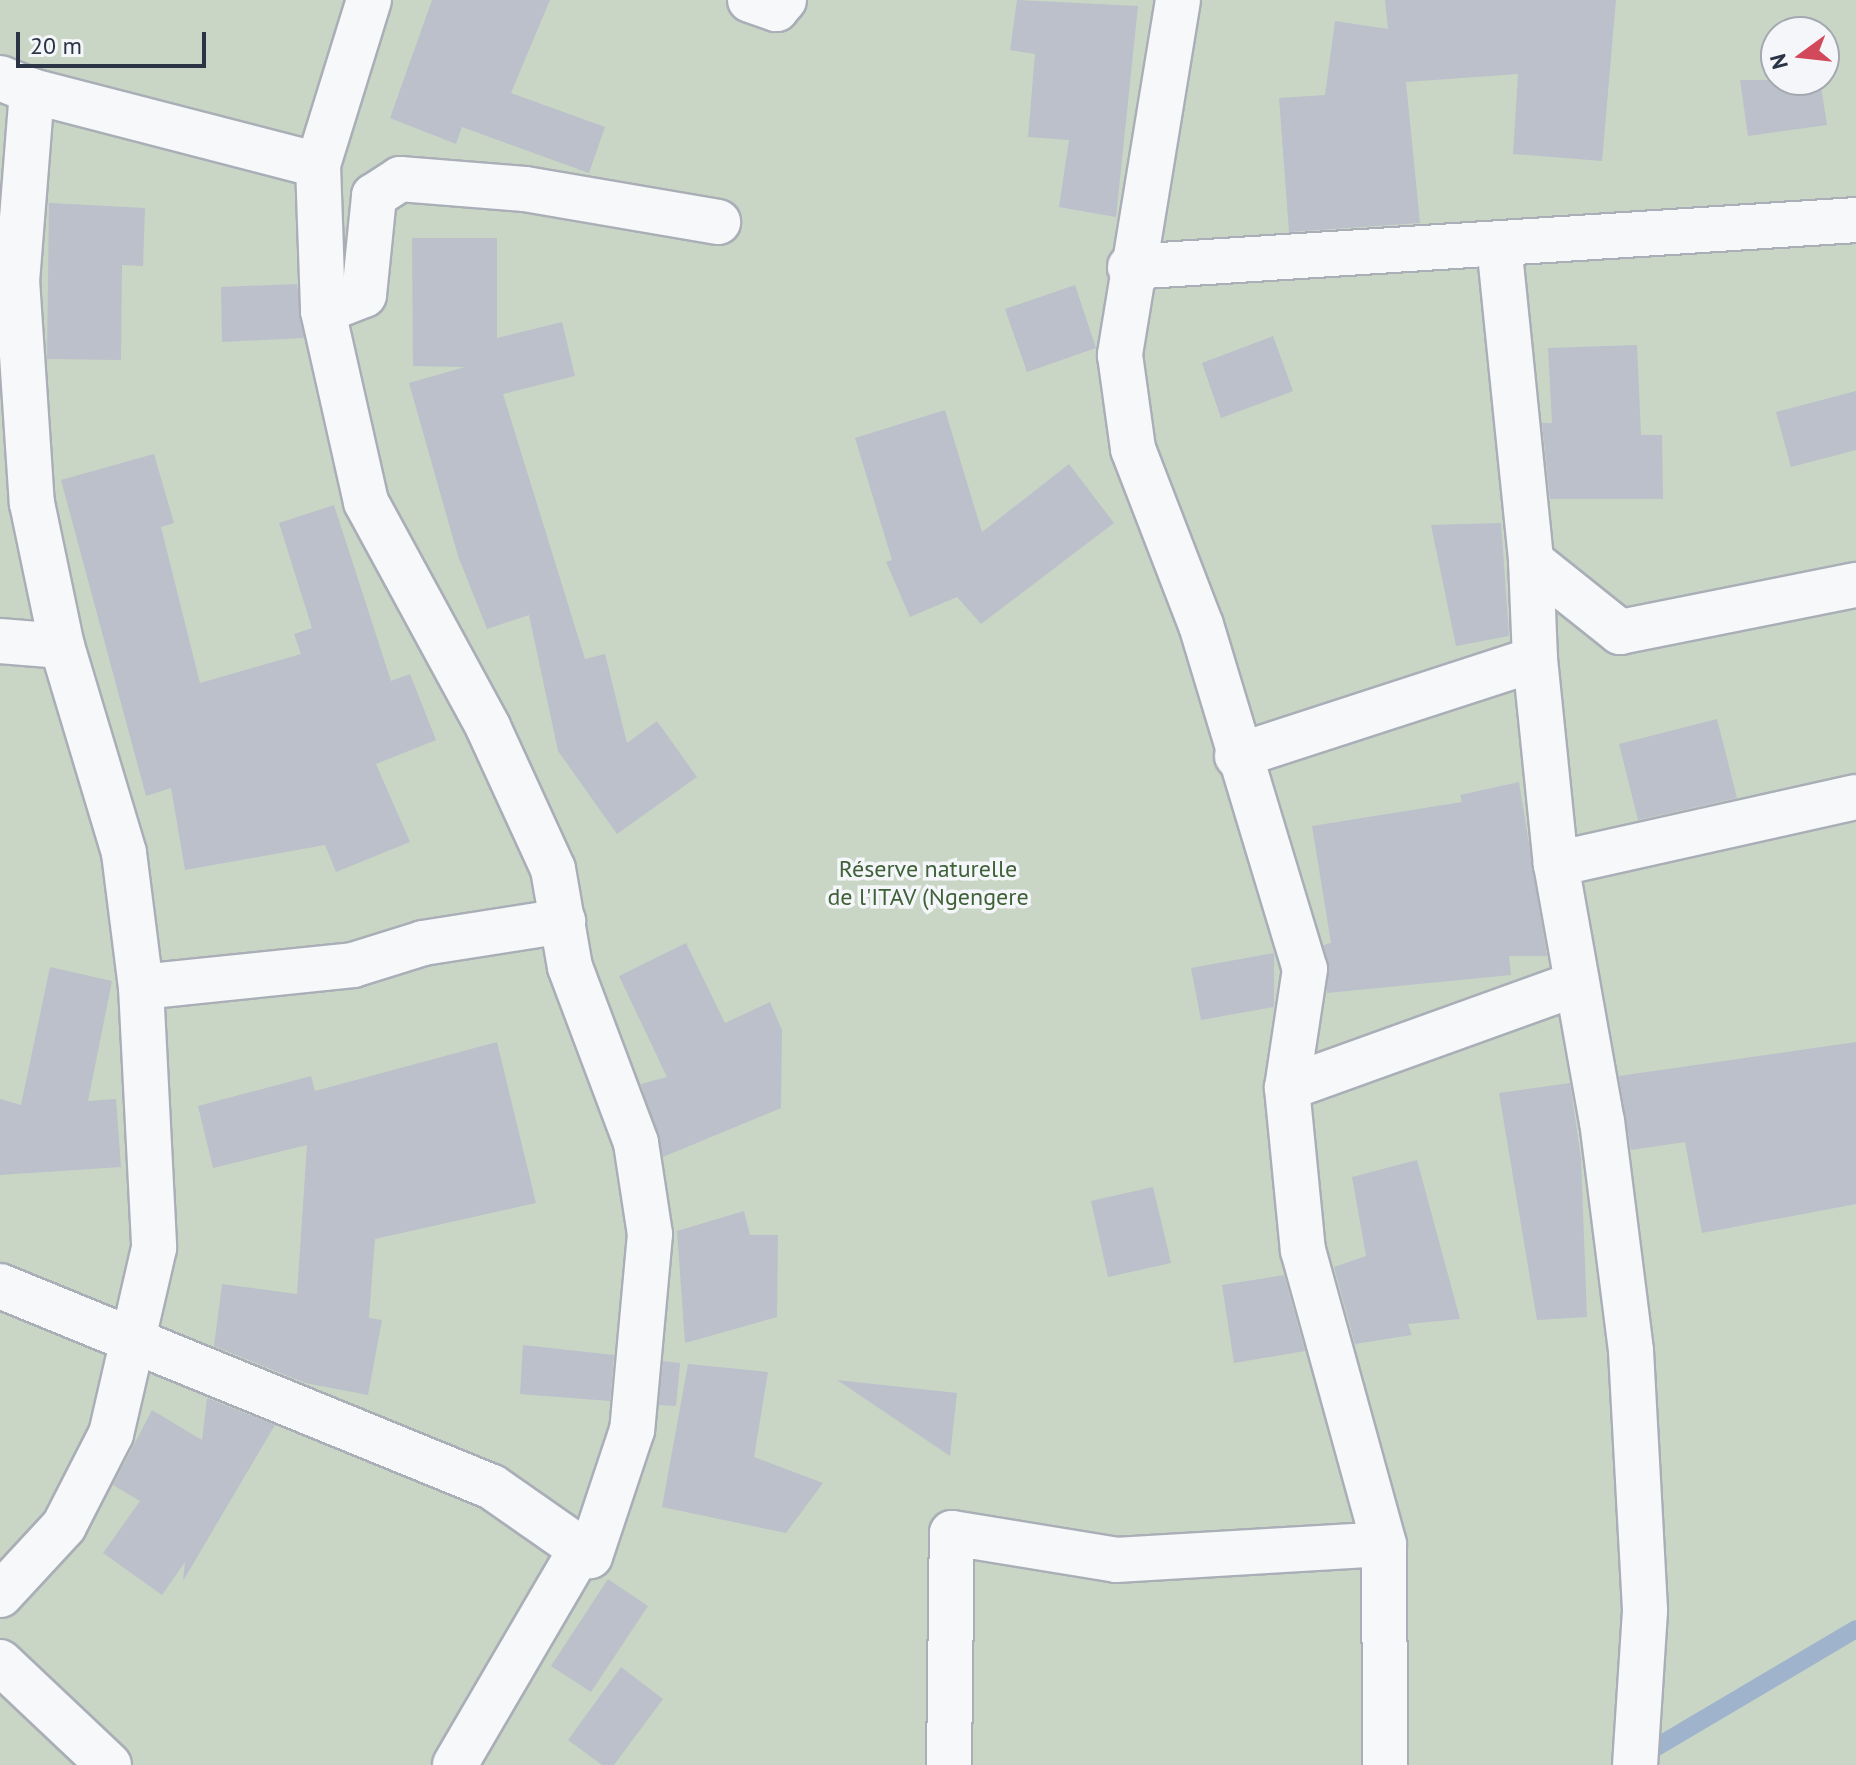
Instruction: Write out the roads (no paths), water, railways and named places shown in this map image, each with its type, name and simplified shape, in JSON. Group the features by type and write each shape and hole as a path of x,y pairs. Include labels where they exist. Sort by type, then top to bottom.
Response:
{"street":[{"path":"0,1286 492,1487 590,1556 632,1430 650,1234 636,1143 570,967 553,869 488,727 366,502 323,311 318,165 369,0"},
{"path":"750,0 776,9 784,0"},
{"path":"1178,0 1130,267 1120,355 1133,449 1201,625 1237,756 1305,969 1287,1088 1303,1250 1384,1544 1385,1765"},
{"path":"0,1595 64,1526 111,1434 154,1248 141,987 124,853 62,646 32,503 17,280 16,84 318,165"},
{"path":"323,311 364,295 374,196 400,179 525,189 718,222"},
{"path":"1130,267 1856,220"},
{"path":"1499,244 1531,561 1535,659 1556,864 1631,1351 1645,1611 1635,1765"},
{"path":"1531,561 1620,632 1856,585"},
{"path":"0,641 62,646"},
{"path":"1237,756 1535,659"},
{"path":"1556,864 1856,797"},
{"path":"141,987 353,965 423,943 563,921"},
{"path":"1287,1088 1576,984"},
{"path":"949,1765 952,1533 1116,1560 1384,1544"},
{"path":"455,1765 581,1549"},
{"path":"0,1662 109,1765"}],"waterway":[{"path":"1638,1758 1856,1629"}],"park label":[{"name":"Réserve naturelle de l'ITAV (Ngengere","path":"928,883"}]}
